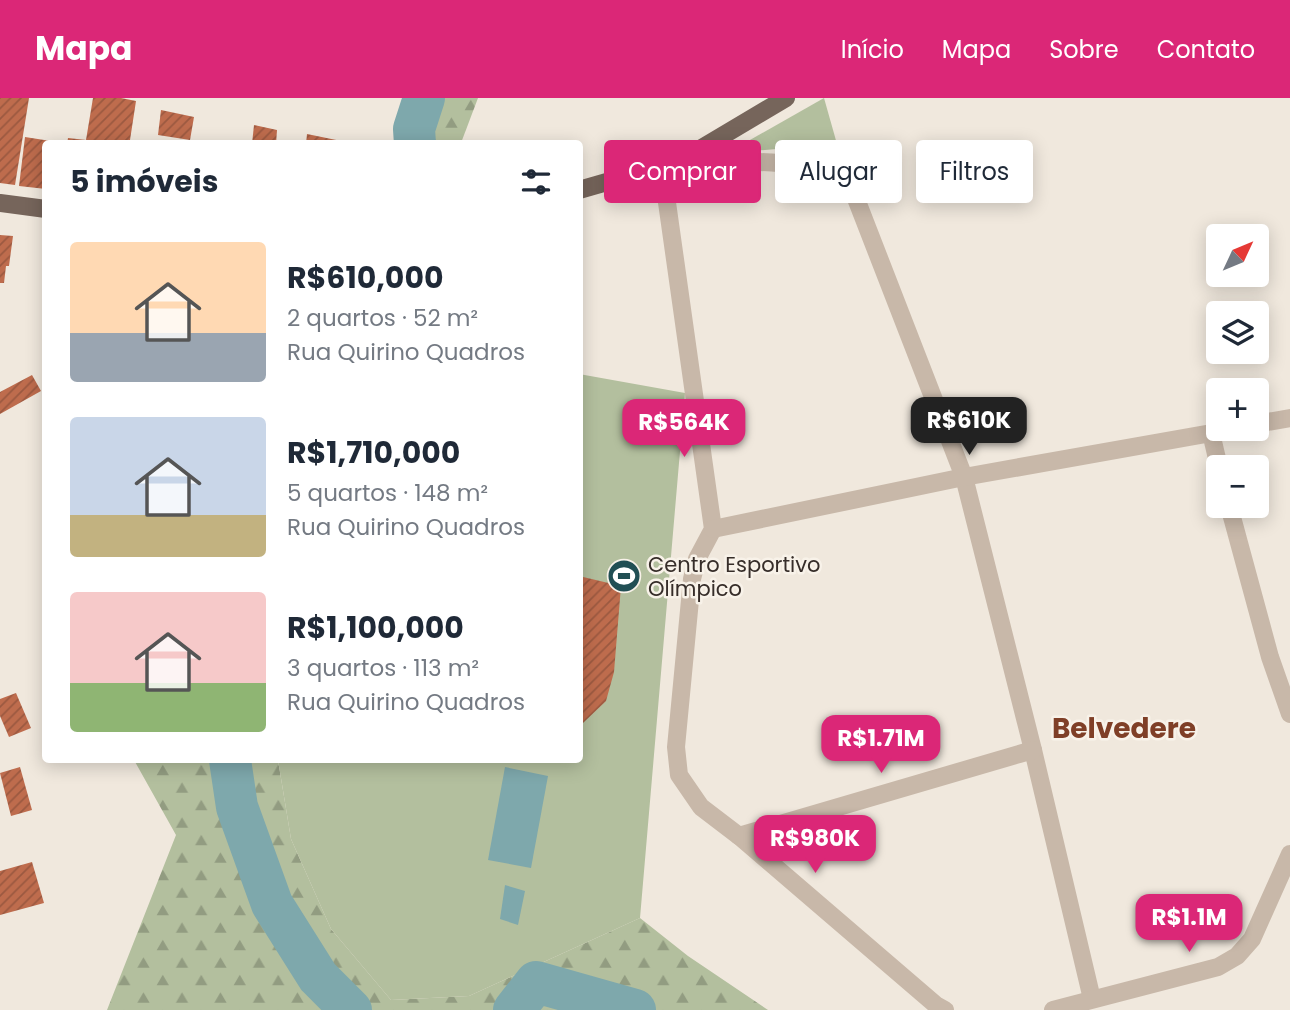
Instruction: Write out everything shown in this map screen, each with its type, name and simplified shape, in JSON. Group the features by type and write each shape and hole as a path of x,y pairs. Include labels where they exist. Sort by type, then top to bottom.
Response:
{"main road":[{"path":"714,140 786,98"},
{"path":"583,189 604,183"},
{"path":"0,203 42,208"}],"street":[{"path":"761,164 806,167 831,173 844,180 855,196 964,477 1092,999"},
{"path":"667,203 713,529 697,559 692,579 676,747 679,775 701,807 945,1010"},
{"path":"1269,422 1290,418"},
{"path":"713,529 964,477 1206,434"},
{"path":"1232,518 1270,657 1290,714"},
{"path":"739,836 1033,750"},
{"path":"1053,1010 1218,967 1237,956 1252,939 1290,854"}],"green space":[{"path":"439,98 478,98 462,140 429,140 433,111"},
{"path":"824,98 836,140 775,140 775,149 761,150 761,140 750,140"},
{"name":"Centro Esportivo Olímpico","path":"583,375 685,393 640,918 469,996 391,1000 331,929 291,839 278,763 583,763"},
{"path":"136,763 278,763 291,839 331,929 391,1000 469,996 640,918 688,956 768,1010 107,1010 176,835"}],"water":[{"path":"505,767 548,776 531,868 488,860"},
{"path":"505,885 525,891 518,925 500,919"}],"building":[{"path":"0,98 29,98 15,185 0,183"},
{"path":"93,98 136,101 130,140 86,140"},
{"path":"161,110 194,117 190,140 158,135"},
{"path":"254,125 277,130 276,140 252,140"},
{"path":"307,134 336,140 306,140"},
{"path":"25,137 44,140 42,140 42,189 19,186"},
{"path":"0,235 13,236 4,283 0,283"},
{"path":"32,375 41,391 0,414 0,392"},
{"path":"583,577 621,586 614,672 606,701 583,723"},
{"path":"16,693 31,728 9,737 0,716 0,699"},
{"path":"20,767 32,810 11,816 0,773"},
{"path":"32,862 44,903 0,915 0,871"}],"waterway":[{"path":"415,140 414,129 424,98"},
{"path":"230,763 237,807 272,904 318,977 351,1010"},
{"path":"514,1010 536,982 635,1010"}],"place":[{"name":"Centro Esportivo Olímpico","path":"624,576"}],"district":[{"name":"Belvedere","path":"1124,728"}]}
